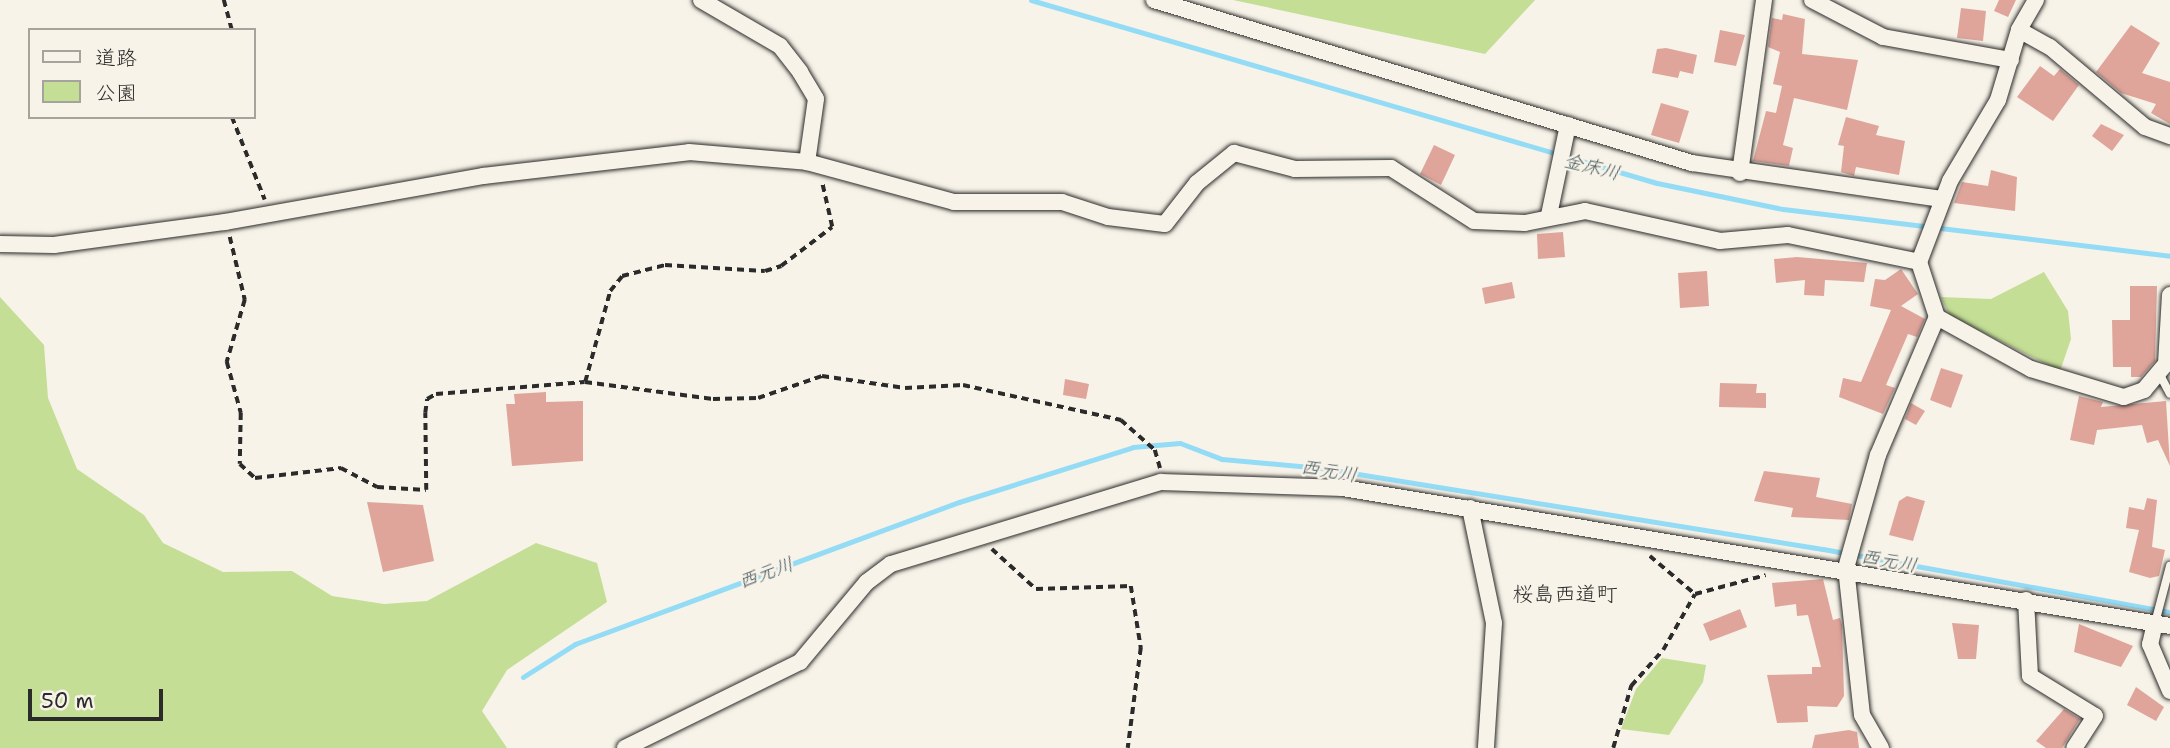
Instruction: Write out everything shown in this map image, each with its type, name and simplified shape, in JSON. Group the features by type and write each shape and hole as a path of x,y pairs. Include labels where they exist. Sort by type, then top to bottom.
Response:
{"street":[{"path":"701,0 780,46 800,72 816,99 812,163"},
{"path":"1154,0 1567,132 1740,173 1942,199"},
{"path":"1740,173 1764,0"},
{"path":"1812,0 1883,37 2011,60"},
{"path":"1881,748 1862,715 1846,568 1851,540 1878,455 1937,317 1920,257 1942,199 1998,100 2019,30 2036,0"},
{"path":"2019,30 2050,47 2145,127 2170,136"},
{"path":"1549,215 1567,132"},
{"path":"0,244 54,245 225,222 483,176 689,152 812,163 954,202 1062,202 1108,217 1165,224 1197,183 1234,153 1295,169 1391,168 1474,221 1525,223 1549,215 1585,211 1720,241 1788,235 1920,257"},
{"path":"1937,317 2031,369 2124,397 2160,375 2166,364 2170,295"},
{"path":"625,748 800,662 867,582 891,564 1161,482 1305,483 1846,568 2162,624 2150,644 2170,691"},
{"path":"1469,508 1494,623 1486,748"},
{"path":"2025,600 2030,676 2095,716 2074,748"}],"lane":[{"path":"2160,375 2170,394"},
{"path":"2162,624 2161,597 2170,566"}],"path":[{"path":"224,0 231,28"},
{"path":"233,119 271,213"},
{"path":"584,382 610,291 628,271 704,263 765,271 824,237 832,227 812,163"},
{"path":"225,222 245,300 227,362 241,413 240,464 255,478 341,468 376,487 426,490 427,399 584,382 713,399 758,398 822,376 905,388 963,385 1121,420 1144,438 1159,463"},
{"path":"1624,533 1695,594"},
{"path":"979,536 1036,589 1131,586 1141,648 1128,748"},
{"path":"1695,594 1745,585 1796,562"},
{"path":"1613,748 1631,686 1663,650 1695,594"}],"green space":[{"path":"1233,0 1535,0 1485,54"},
{"path":"2044,272 2068,311 2071,339 2060,371 1949,315 1941,297 1991,299"},
{"path":"0,297 44,345 48,398 77,469 144,515 163,543 223,572 292,571 332,596 384,604 427,601 536,543 597,563 607,602 507,670 482,711 507,748 0,748"},
{"path":"1662,658 1706,665 1703,682 1669,735 1621,729 1636,689"}],"building":[{"path":"1999,0 2016,0 2008,17 1994,11"},
{"path":"1961,8 1986,11 1983,41 1957,38"},
{"path":"1783,14 1805,19 1802,54 1858,60 1847,110 1794,98 1783,145 1793,148 1789,166 1753,161 1766,111 1776,113 1782,86 1773,84 1780,52 1768,47 1772,18 1782,20"},
{"path":"2131,25 2160,43 2142,73 2170,82 2170,124 2151,113 2156,104 2121,93 2096,72"},
{"path":"1720,30 1745,35 1736,66 1714,62"},
{"path":"1666,48 1697,55 1693,74 1680,71 1678,78 1652,73 1657,49"},
{"path":"2040,66 2054,76 2060,69 2079,85 2053,121 2017,97"},
{"path":"1661,103 1689,111 1679,143 1651,135"},
{"path":"1846,117 1879,126 1876,135 1905,141 1899,175 1856,167 1854,176 1841,172 1844,146 1838,145"},
{"path":"2101,124 2124,135 2112,151 2092,136"},
{"path":"1434,145 1455,155 1441,185 1420,174"},
{"path":"1991,170 2017,177 2015,211 1954,203 1962,182 1988,186"},
{"path":"1563,232 1565,257 1538,259 1537,234"},
{"path":"1797,257 1867,263 1864,282 1825,280 1824,296 1804,295 1805,280 1776,283 1774,259"},
{"path":"1901,269 1918,294 1901,306 1925,319 1917,337 1908,334 1886,385 1895,388 1883,414 1839,397 1843,378 1861,382 1891,310 1870,306 1875,279 1885,280"},
{"path":"1707,271 1709,306 1680,308 1678,273"},
{"path":"1512,282 1515,298 1485,304 1482,288"},
{"path":"2130,286 2157,286 2155,361 2141,377 2131,377 2131,367 2113,367 2112,320 2130,320"},
{"path":"1941,368 1963,375 1951,408 1930,400"},
{"path":"1065,379 1089,384 1086,399 1063,395"},
{"path":"1720,383 1757,384 1756,393 1766,393 1766,408 1719,407"},
{"path":"546,392 546,402 583,401 583,461 512,466 506,404 515,404 514,394"},
{"path":"2079,396 2103,402 2101,407 2166,401 2170,466 2158,440 2147,443 2142,425 2097,430 2094,445 2070,440"},
{"path":"1911,403 1925,411 1916,425 1905,419"},
{"path":"1764,471 1820,478 1816,497 1852,504 1849,520 1791,517 1793,508 1754,501"},
{"path":"1907,496 1925,501 1913,541 1889,535 1899,501"},
{"path":"2147,498 2157,500 2152,547 2165,550 2159,576 2150,578 2129,572 2139,530 2126,528 2129,507 2144,510"},
{"path":"367,502 423,505 434,561 383,572"},
{"path":"1823,579 1833,620 1840,618 1842,625 1844,696 1837,707 1807,706 1808,722 1777,723 1767,675 1812,674 1812,667 1821,667 1808,615 1797,616 1796,604 1775,607 1772,583"},
{"path":"1740,609 1747,627 1710,641 1703,624"},
{"path":"1952,623 1979,625 1976,659 1958,659"},
{"path":"2079,624 2133,646 2121,667 2074,652"},
{"path":"2136,687 2164,707 2156,721 2127,705"},
{"path":"2064,709 2080,719 2062,748 2046,748 2036,741"},
{"path":"1849,730 1857,732 1859,748 1812,748 1815,735"}],"waterway":[{"name":"金床川","path":"1031,0 1657,183 1783,209 2170,256"},
{"name":"西元川","path":"523,677 575,644 959,502 1133,447 1180,443 1222,459 1321,468 1823,549 2170,612"}],"district":[{"name":"桜島西道町","path":"1565,594"}]}
